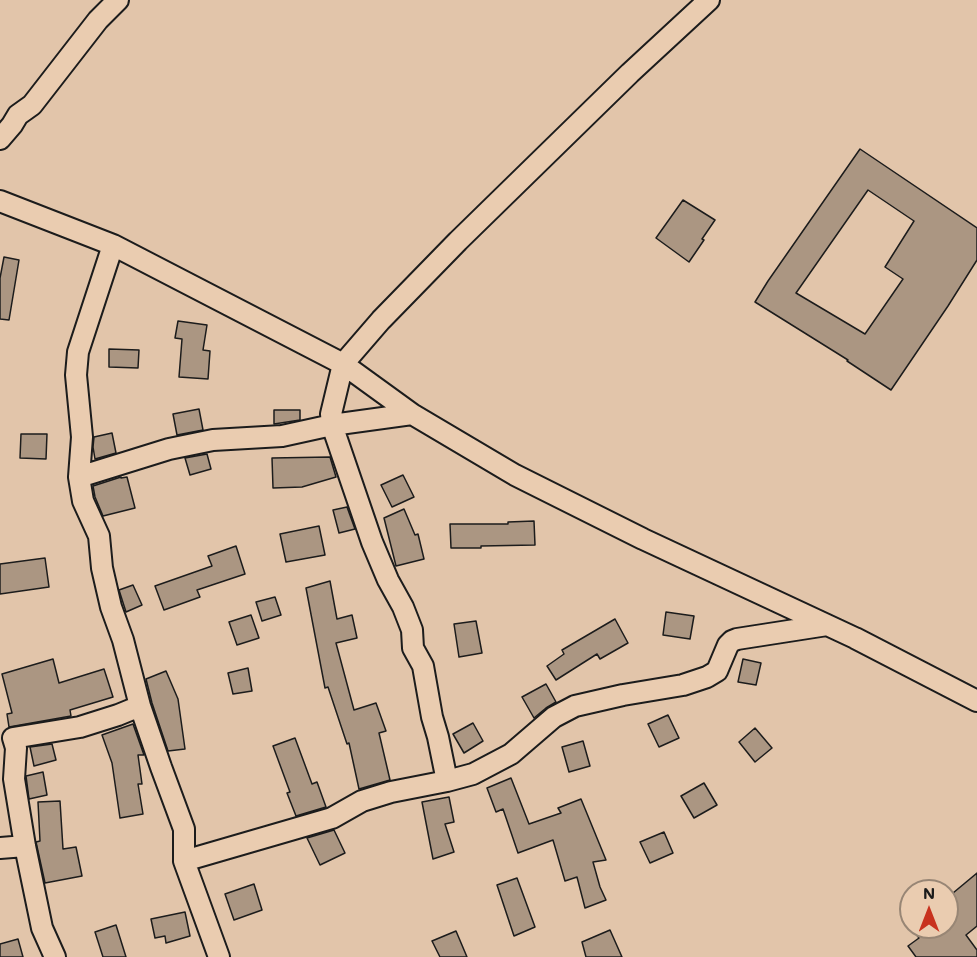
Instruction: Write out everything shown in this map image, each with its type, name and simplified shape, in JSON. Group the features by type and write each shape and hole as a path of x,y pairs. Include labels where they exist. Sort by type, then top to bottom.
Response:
{"street":[{"path":"0,139 18,115 32,105 98,20 118,0"},
{"path":"447,782 423,666 413,648 412,630 404,606 388,580 372,542 332,425 331,414 343,364 381,320 466,233 630,73 709,0"},
{"path":"0,201 113,245 343,364 412,414 515,475 643,539 855,638 977,701"},
{"path":"113,245 78,352 76,375 82,437 79,477 83,501 99,536 104,578 140,706 184,829 184,861 219,957"},
{"path":"79,477 202,442 282,436 332,425 412,414"},
{"path":"184,861 332,818 362,801 391,792 447,782 472,774 511,754 554,717 575,706 683,685 707,677 717,670 732,641 827,625"},
{"path":"54,957 42,928 24,846 14,779 16,748 13,738 80,727 140,706"},
{"path":"0,848 24,846"}],"building":[{"path":"860,149 977,228 977,260 891,390 848,360 755,302","holes":["868,190 914,221 885,267 903,279 865,334 796,293"]},
{"path":"683,200 715,220 689,262 656,238"},
{"path":"4,257 19,260 9,320 0,319 0,278"},
{"path":"178,321 207,325 203,350 210,351 208,379 179,377 182,339 175,338"},
{"path":"109,349 139,350 138,368 109,367"},
{"path":"199,409 203,430 177,435 173,414"},
{"path":"274,410 300,410 300,420 274,424"},
{"path":"112,433 116,453 95,459 94,437"},
{"path":"21,434 47,434 46,459 20,458"},
{"path":"207,454 211,469 190,475 185,458"},
{"path":"330,457 336,477 302,487 273,488 272,458"},
{"path":"403,475 414,497 392,507 381,485"},
{"path":"127,477 135,508 103,516 93,486"},
{"path":"347,507 355,529 339,533 333,510"},
{"path":"404,509 415,535 418,534 424,559 396,566 384,518"},
{"path":"534,521 535,545 451,548 450,524 508,524 508,522"},
{"path":"319,526 325,555 286,562 280,534"},
{"path":"236,546 245,574 197,590 200,597 164,610 155,586 212,566 208,556"},
{"path":"45,558 49,587 0,594 0,564"},
{"path":"330,581 337,619 352,615 357,638 336,643 354,710 376,703 386,731 379,733 390,780 359,789 349,743 347,744 328,687 325,688 306,588"},
{"path":"133,585 142,605 126,612 119,590"},
{"path":"275,597 281,615 262,621 256,602"},
{"path":"666,612 694,616 690,639 663,635"},
{"path":"251,615 259,638 237,645 229,622"},
{"path":"615,619 628,643 600,659 597,654 556,680 547,666 564,654 562,650"},
{"path":"476,621 482,653 459,657 454,624"},
{"path":"53,659 59,683 104,669 113,697 70,710 71,716 9,727 7,714 12,713 2,674"},
{"path":"743,659 761,663 756,685 738,682"},
{"path":"248,668 252,691 233,694 228,673"},
{"path":"166,671 178,699 185,749 168,751 146,679"},
{"path":"546,684 556,702 534,718 522,697"},
{"path":"668,715 679,738 659,747 648,724"},
{"path":"473,723 483,741 464,753 453,734"},
{"path":"133,724 144,755 138,755 142,784 138,784 143,814 120,818 112,763 102,735"},
{"path":"755,728 772,748 755,762 739,742"},
{"path":"295,738 312,784 317,782 326,807 296,816 273,746"},
{"path":"583,741 590,766 569,772 562,747"},
{"path":"52,744 56,760 34,766 30,747"},
{"path":"43,772 47,795 29,799 26,776"},
{"path":"511,778 529,824 561,813 558,808 581,799 606,860 593,862 606,900 585,908 577,877 565,881 553,840 518,853 503,809 496,812 487,788"},
{"path":"704,783 717,805 694,818 681,796"},
{"path":"449,797 454,822 445,824 454,852 433,859 422,802"},
{"path":"60,801 63,849 76,847 82,876 45,883 36,842 40,841 38,802"},
{"path":"334,830 345,853 320,865 307,838"},
{"path":"664,832 673,853 650,863 640,842"},
{"path":"977,873 977,926 966,935 977,950 977,957 916,957 908,946 918,939 959,939 959,888"},
{"path":"517,878 535,927 514,936 497,885"},
{"path":"254,884 262,910 234,920 225,894"},
{"path":"185,912 190,936 166,943 165,936 155,938 151,919"},
{"path":"116,925 126,957 103,957 95,932"},
{"path":"610,930 622,957 586,957 582,942"},
{"path":"456,931 467,957 440,957 432,941"},
{"path":"18,939 23,957 0,957 0,944"}]}
